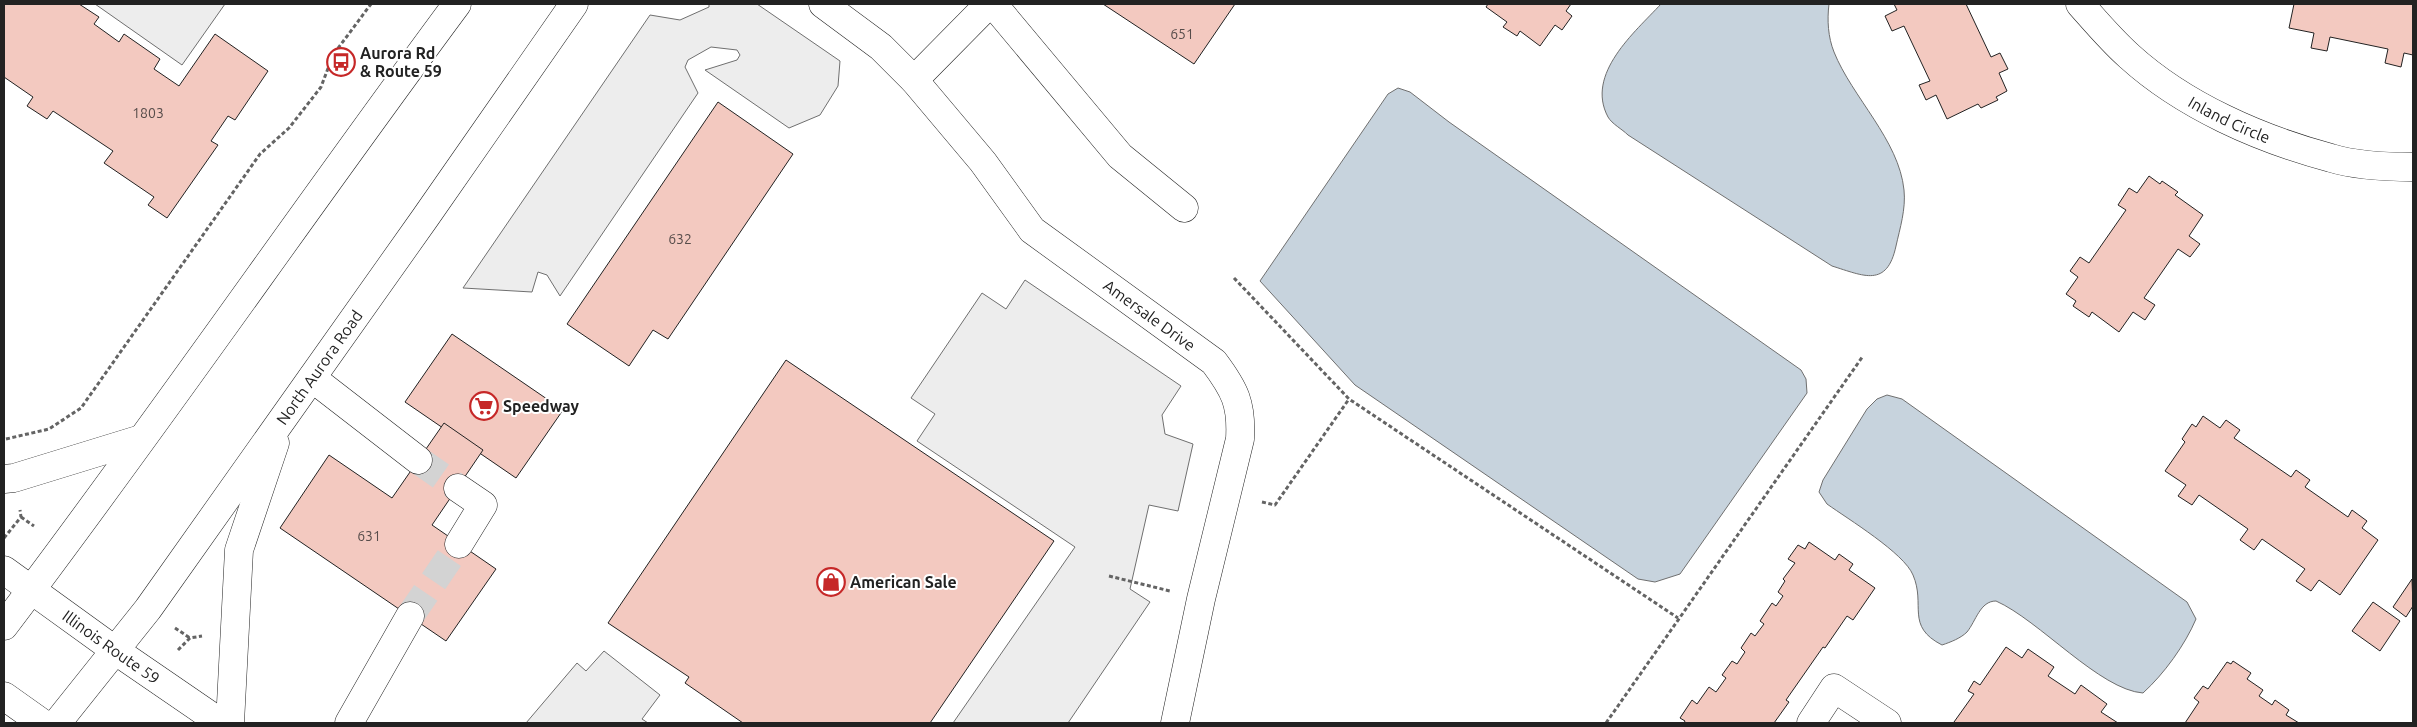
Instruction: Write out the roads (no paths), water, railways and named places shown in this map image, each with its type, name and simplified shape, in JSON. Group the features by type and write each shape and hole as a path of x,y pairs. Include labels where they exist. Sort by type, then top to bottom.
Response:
{"main road":[{"path":"4,626 343,157 457,4"},
{"name":"North Aurora Road","path":"57,723 116,651 312,378 574,4"},
{"name":"Amersale Drive","path":"824,4 881,47 914,80 983,162 1032,230 1214,362 1231,385 1241,416 1240,439 1201,599 1175,723"},
{"path":"914,80 989,4"},
{"path":"993,4 1120,156 1184,208"},
{"name":"Inland Circle","path":"2080,4 2130,57 2174,89 2210,110 2265,137 2332,159 2378,166 2413,168"},
{"path":"312,378 418,460"},
{"path":"230,723 239,550 284,416"},
{"path":"11,490 14,478 141,439"},
{"path":"458,488 483,505 459,544"},
{"name":"Illinois Route 59","path":"4,570 116,651 221,723"},
{"path":"349,723 410,616"},
{"path":"1810,723 1834,688 1887,723"},
{"path":"4,696 42,723"}],"tunnel":[{"path":"418,460 458,488"},
{"path":"410,616 459,544"}],"place":[{"name":"Aurora Rd & Route 59","path":"341,62"},
{"name":"Speedway","path":"484,406"},
{"name":"American Sale","path":"831,582"}]}
